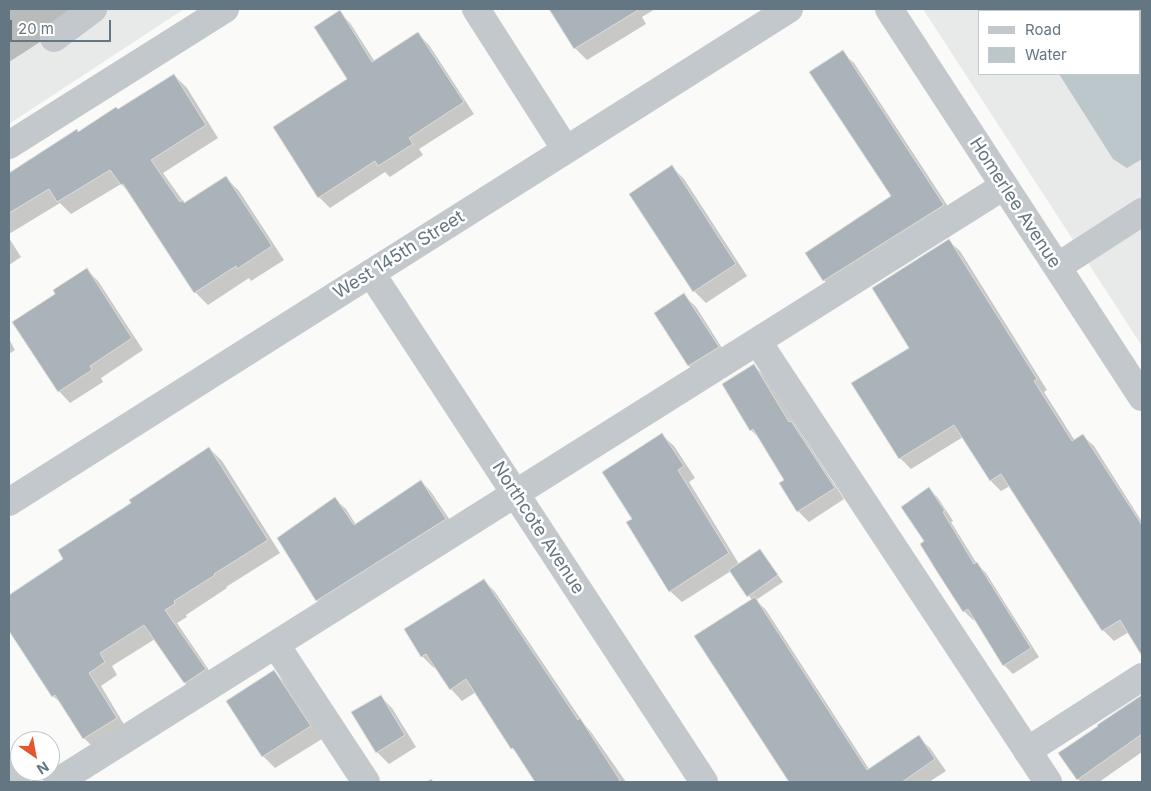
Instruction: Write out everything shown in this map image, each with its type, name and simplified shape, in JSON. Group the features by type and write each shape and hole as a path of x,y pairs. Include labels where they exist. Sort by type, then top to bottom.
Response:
{"street":[{"path":"54,38 93,9"},
{"path":"9,145 226,9"},
{"path":"476,9 566,150"},
{"name":"West 145th Street","path":"9,502 789,9"},
{"name":"Homerlee Avenue","path":"888,9 1142,397"},
{"path":"57,782 516,495 1004,186"},
{"path":"1057,267 1142,212"},
{"name":"Northcote Avenue","path":"371,273 704,782"},
{"path":"758,342 1048,782"},
{"path":"276,645 366,782"},
{"path":"1028,751 1142,677"},
{"path":"9,772 16,782"}],"shaded area":[{"path":"9,9 184,9 9,124"},
{"path":"923,9 1142,9 1142,346"}],"water":[{"path":"1142,9 1142,159 1127,168 1113,159 1060,75 1141,75 1141,10 1020,10"}],"building":[{"path":"549,9 640,9 574,49"},
{"path":"340,10 372,62 418,32 464,102 409,138 413,144 378,166 375,161 318,198 273,127 347,79 314,27"},
{"path":"843,50 944,205 823,281 805,253 891,196 809,72"},
{"path":"174,74 206,125 151,160 180,202 183,200 184,203 226,176 272,246 237,269 236,266 194,293 123,184 121,185 110,170 57,202 49,189 9,213 9,173 77,129 78,132 116,107 118,109"},
{"path":"672,165 736,264 693,292 629,194"},
{"path":"949,239 1037,379 1034,381 1072,441 1083,434 1142,525 1142,656 1120,620 1102,631 1001,474 990,481 954,425 899,459 851,383 909,348 872,288"},
{"path":"87,268 132,338 90,366 92,370 58,392 12,322 55,294 53,290"},
{"path":"684,293 719,347 688,366 654,313"},
{"path":"754,364 789,422 791,421 835,488 797,512 779,483 784,480 753,429 750,431 722,384"},
{"path":"662,433 684,466 678,470 729,553 669,592 626,522 632,519 602,472"},
{"path":"209,447 268,540 174,601 175,604 165,610 206,669 187,682 184,683 144,625 100,653 105,662 89,673 117,718 83,739 55,695 52,697 9,631 9,595 63,559 58,550 131,503 129,500"},
{"path":"421,480 446,519 316,601 277,538 335,497 354,525"},
{"path":"929,487 945,511 943,512 974,564 977,562 1031,648 1003,666 968,609 963,612 936,570 920,544 924,541 901,507"},
{"path":"760,549 778,575 747,597 729,570"},
{"path":"484,579 578,720 580,718 621,782 535,782 513,748 511,749 466,679 450,690 426,654 421,657 404,629"},
{"path":"755,597 867,770 919,735 935,759 902,782 789,782 694,636"},
{"path":"274,670 311,726 262,757 226,701"},
{"path":"381,695 405,735 376,753 351,712"},
{"path":"1142,695 1142,734 1077,780 1058,753"}]}
